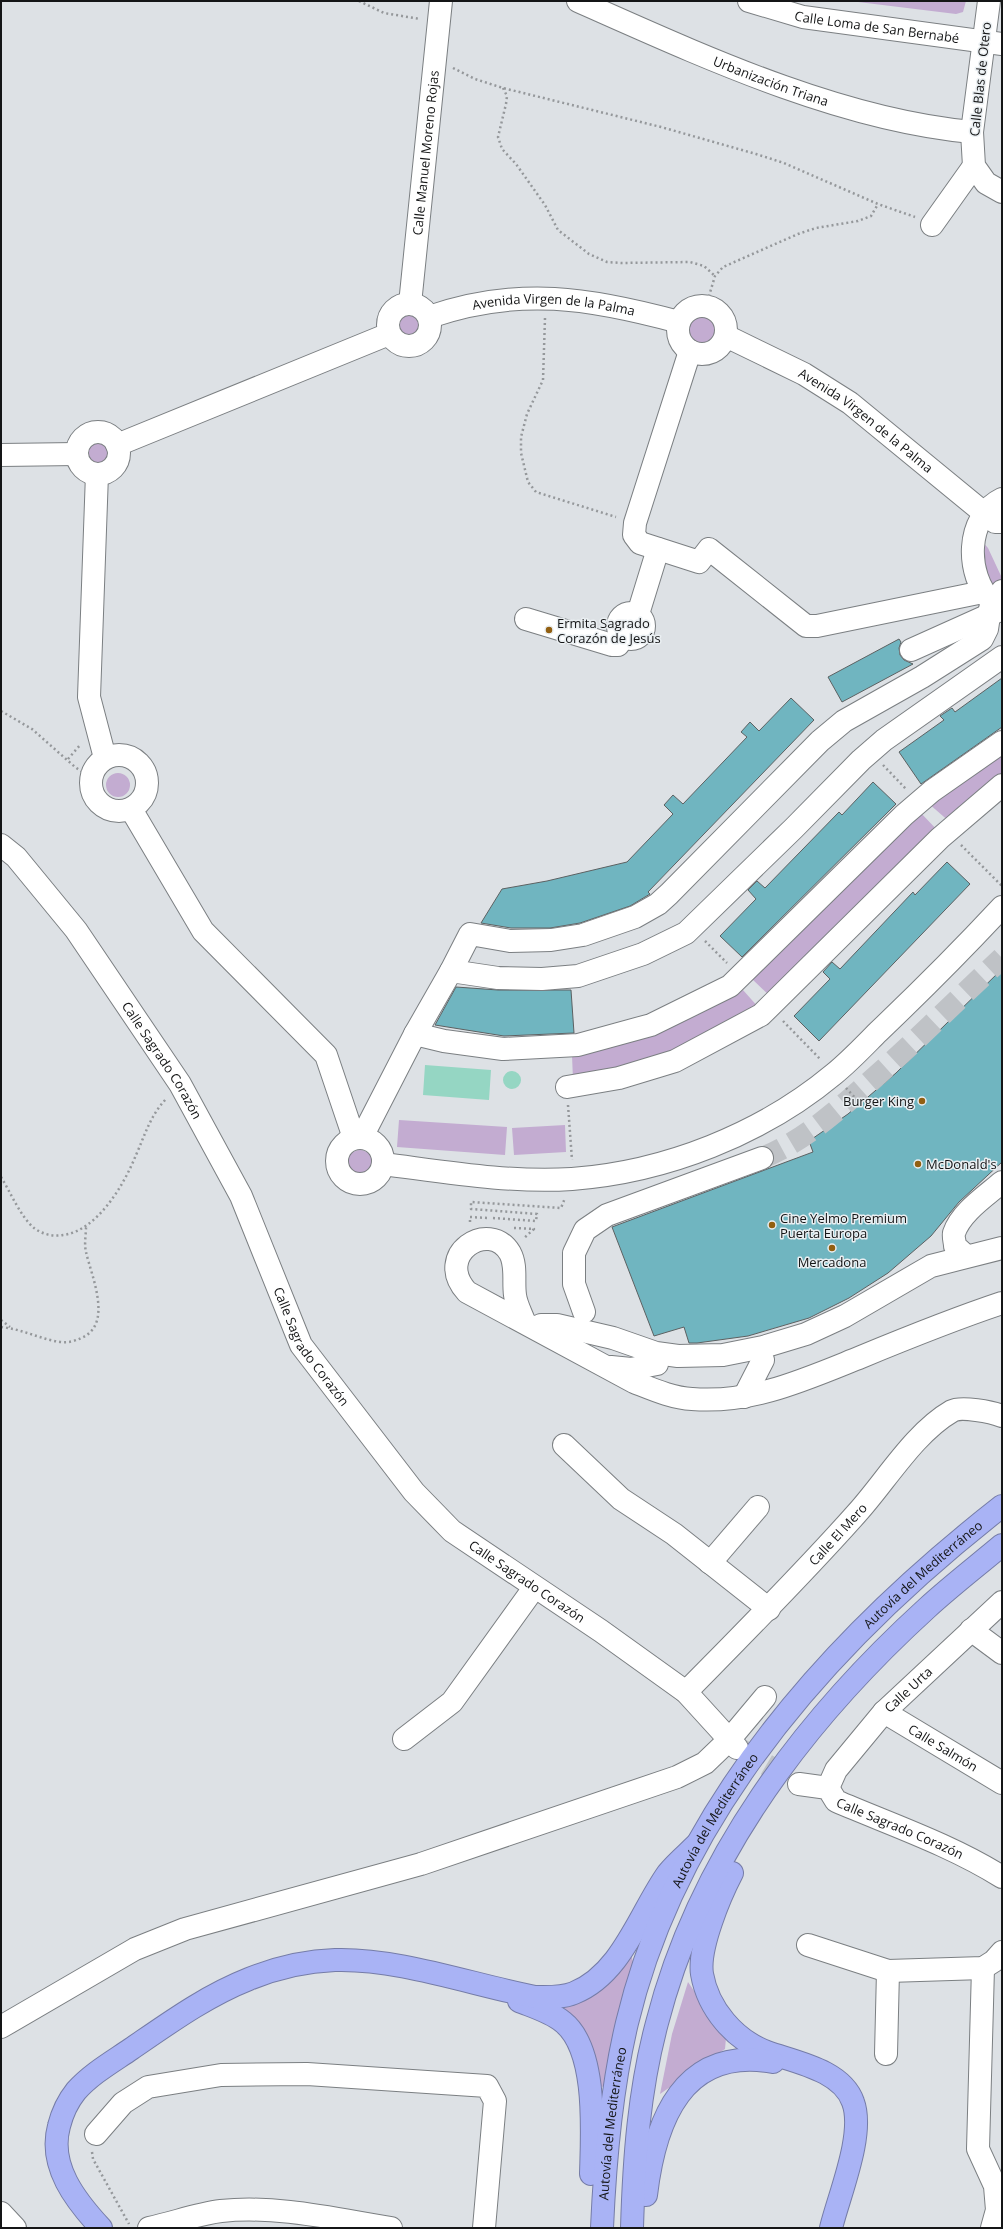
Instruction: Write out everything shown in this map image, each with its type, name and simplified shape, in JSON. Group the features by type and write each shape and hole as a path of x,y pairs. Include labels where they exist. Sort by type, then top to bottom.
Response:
{"highway":[{"name":"Autovía del Mediterráneo","path":"602,2228 607,2148 616,2078 627,2021 653,1937 678,1880 696,1845 747,1765 817,1676 888,1604 963,1536 1002,1506"},
{"name":"Autovía del Mediterráneo","path":"632,2228 636,2135 649,2058 666,1991 687,1932 715,1873 767,1787 821,1718 889,1644 928,1607 1002,1545"},
{"path":"767,1787 741,1854 720,1897 702,1959 702,1973 714,2005 736,2035 755,2046 835,2079 848,2091 857,2116 856,2138 831,2225"},
{"path":"79,2228 77,2211 58,2158 57,2138 64,2112 76,2091 98,2072 168,2024 228,1988 267,1972 298,1964 335,1960 387,1964 535,1997 558,1997 574,1994 603,1973 617,1956 669,1872 696,1845"},
{"path":"462,1981 549,2013 564,2023 574,2035 584,2062 590,2098 592,2141 590,2215 592,2228"},
{"path":"641,2228 652,2155 675,2101 690,2080 716,2064 747,2058 820,2072"},
{"path":"68,2184 101,2228"}],"street":[{"name":"Urbanización Triana","path":"578,1 754,76 891,119 939,129 972,132"},
{"name":"Calle Loma de San Bernabé","path":"749,1 803,17 993,43"},
{"name":"Calle Blas de Otero","path":"974,166 972,132 993,43 989,1"},
{"name":"Calle Manuel Moreno Rojas","path":"410,304 440,11"},
{"path":"932,225 974,166 986,183 1002,192"},
{"name":"Avenida Virgen de la Palma","path":"429,317 451,310 525,297 602,303 679,322"},
{"path":"410,304 421,308 429,317 429,334 417,345 401,346 389,334 388,322 393,310 398,307 410,304"},
{"path":"706,306 714,308 725,320 726,336 723,343 712,352 704,354 690,351 685,347 678,335 679,322 690,309 706,306"},
{"path":"117,445 389,334"},
{"name":"Avenida Virgen de la Palma","path":"726,336 804,374 850,403 996,523"},
{"path":"690,351 635,523 633,530 636,539 644,545 699,562 709,549 800,624 811,627 996,605"},
{"path":"92,433 106,434 117,445 118,456 116,463 106,472 97,474 83,468 77,454 82,440 92,433"},
{"path":"1,455 77,454"},
{"path":"97,474 89,697 105,758"},
{"path":"996,605 979,585 973,543 976,527 996,523 994,502 1002,499"},
{"path":"526,619 612,645 618,644 624,638 618,628 618,622 626,614 638,614 658,549"},
{"path":"911,650 996,605"},
{"path":"358,1138 470,934 510,941 551,940 582,935 617,924 658,904 820,741 854,715 906,687 982,639 996,605"},
{"path":"451,971 513,978 542,979 578,976 643,954 686,933 794,828 861,760 884,740 1002,657"},
{"path":"415,1034 444,1041 503,1048 572,1046 659,1022 730,986 904,815 932,791 1002,742"},
{"path":"122,755 138,763 144,770 147,783 144,796 131,808 122,811 112,811 103,807 96,800 92,792 91,778 97,764 105,758 122,755"},
{"path":"568,1095 675,1061 761,1015 948,832 1002,785"},
{"path":"131,808 202,931 326,1055 358,1138"},
{"name":"Calle Sagrado Corazón","path":"1,845 16,857 76,930 180,1084 241,1196 301,1345 414,1492 452,1531 534,1588 601,1631 686,1692 733,1744"},
{"path":"384,1164 479,1176 573,1179 640,1168 703,1151 770,1118 834,1074 931,982 1002,907"},
{"path":"358,1138 376,1143 381,1149 384,1164 376,1178 370,1182 354,1184 341,1175 336,1161 338,1153 347,1141 358,1138"},
{"path":"584,1312 574,1284 574,1253 585,1230 607,1215 762,1158"},
{"path":"966,1256 955,1246 954,1234 962,1220 975,1205 1002,1182"},
{"path":"528,1323 515,1296 514,1265 509,1251 502,1244 492,1240 482,1239 473,1242 459,1256 456,1265 456,1275 460,1284 467,1292 528,1323 634,1382 662,1392 692,1399 744,1397 778,1390 962,1317 1002,1303"},
{"path":"528,1323 557,1325 613,1338 656,1353 678,1356 723,1355 763,1347 806,1334 845,1316 932,1266 966,1256 1002,1248"},
{"path":"744,1397 763,1360"},
{"path":"608,1367 631,1369 657,1364"},
{"name":"Calle El Mero","path":"686,1692 768,1609 858,1512 925,1432 953,1410 990,1411 1002,1416"},
{"path":"564,1445 622,1499 674,1534 768,1609"},
{"path":"710,1563 758,1507"},
{"path":"404,1739 452,1702 534,1588"},
{"name":"Calle Urta","path":"828,1788 836,1770 884,1712 1002,1602"},
{"path":"971,1630 1002,1653"},
{"path":"1,2027 135,1949 155,1940 185,1929 421,1864 677,1777 705,1763 733,1744 765,1697"},
{"name":"Calle Salmón","path":"884,1712 1002,1783"},
{"name":"Calle Sagrado Corazón","path":"799,1784 828,1788 836,1801 938,1844 988,1868 1002,1877"},
{"path":"808,1945 888,1971 983,1968 994,1961 1002,1952"},
{"path":"983,1968 978,2149 995,2186 997,2210 992,2228"},
{"path":"886,2054 888,1971"},
{"path":"96,2134 123,2103 148,2087 221,2075 307,2074 487,2086 495,2101 484,2228"},
{"path":"149,2228 219,2211 249,2210 305,2215 391,2228"},
{"path":"1,2213 15,2228"}],"path":[{"path":"359,1 384,13 440,11"},
{"path":"435,62 503,88 668,129 784,163 898,212 923,218 932,225"},
{"path":"503,88 507,96 498,137 502,149 516,164 545,205 558,230 589,254 608,262 690,262 704,266 715,276"},
{"path":"706,306 715,276 723,267 798,234 816,228 858,221 871,216 878,204"},
{"path":"545,298 543,380 527,414 521,437 521,453 530,486 536,492 635,523"},
{"path":"1,711 32,729 75,767 91,778"},
{"path":"948,832 1002,886"},
{"path":"692,928 723,959"},
{"path":"770,1007 816,1055"},
{"path":"1,1177 28,1221 40,1232 58,1236 69,1235 86,1227 101,1214 114,1194 136,1156 143,1135 157,1108 180,1084"},
{"path":"477,1225 470,1225 470,1217 536,1222 537,1214 471,1209 471,1202 561,1208 573,1179 568,1095"},
{"path":"1,1326 61,1342 73,1342 91,1332 98,1316 98,1308 94,1278 86,1250 86,1227"},
{"path":"509,1251 534,1229 513,1228"},
{"path":"1,1320 12,1328"},
{"path":"96,2134 92,2145 93,2159 121,2207 130,2228"}],"shaded area":[{"path":"850,1 966,1 963,12 956,14"},
{"path":"408,311 418,315 422,325 418,335 408,339 398,335 394,325 398,315"},
{"path":"702,316 712,320 716,330 712,340 702,344 692,340 688,330 692,320"},
{"path":"98,442 106,445 109,453 106,461 98,464 90,461 87,453 90,445"},
{"path":"981,540 988,548 1002,578 1002,607 986,582"},
{"path":"1002,752 1002,777 999,774 951,823 928,803"},
{"path":"118,773 127,776 130,785 127,794 118,797 109,794 106,785 109,776"},
{"path":"919,811 940,833 773,999 751,978"},
{"path":"743,990 759,1008 677,1057 573,1080 572,1055 668,1029"},
{"path":"425,1065 491,1070 489,1100 423,1095"},
{"path":"508,1071 516,1071 521,1076 519,1087 516,1089 508,1089 503,1084 503,1076"},
{"path":"399,1120 507,1127 505,1155 397,1147"},
{"path":"565,1125 566,1152 514,1155 512,1128"},
{"path":"360,1150 365,1151 371,1157 371,1167 365,1173 360,1174 355,1173 349,1167 348,1162 349,1157 355,1151"},
{"path":"631,1953 633,1962 617,2017 604,2087 594,2085 548,2006"},
{"path":"688,1982 726,2038 725,2049 660,2094 672,2034"}],"building":[{"path":"899,639 901,642 899,648 900,655 904,660 913,664 842,702 828,677"},
{"path":"1002,678 1002,727 921,784 899,752 944,720 940,716 952,708 955,712"},
{"path":"791,698 814,720 648,892 650,894 630,906 580,923 550,928 511,928 481,923 502,889 547,881 627,862 673,814 664,805 673,795 683,804 747,737 741,732 750,722 759,731"},
{"path":"873,782 896,804 742,957 720,936 756,899 748,890 757,881 765,888 839,812 842,815"},
{"path":"947,862 970,884 819,1041 794,1016 830,979 823,972 832,962 840,969 913,892 915,895"},
{"path":"1002,969 1002,1162 959,1202 931,1236 888,1273 849,1298 809,1318 748,1336 697,1343 689,1343 684,1327 654,1336 612,1227 813,1152 809,1141 848,1114 896,1073"},
{"path":"456,987 498,990 571,990 574,1033 504,1036 435,1025"}],"tunnel":[{"path":"762,1158 792,1143 834,1113 922,1034 1002,958"},
{"path":"738,1748 799,1784"}],"place":[{"name":"Ermita Sagrado Corazón de Jesús","path":"549,630"},
{"name":"Burger King","path":"922,1101"},
{"name":"McDonald's","path":"918,1164"},
{"name":"Cine Yelmo Premium Puerta Europa","path":"772,1225"},
{"name":"Mercadona","path":"832,1248"}]}
